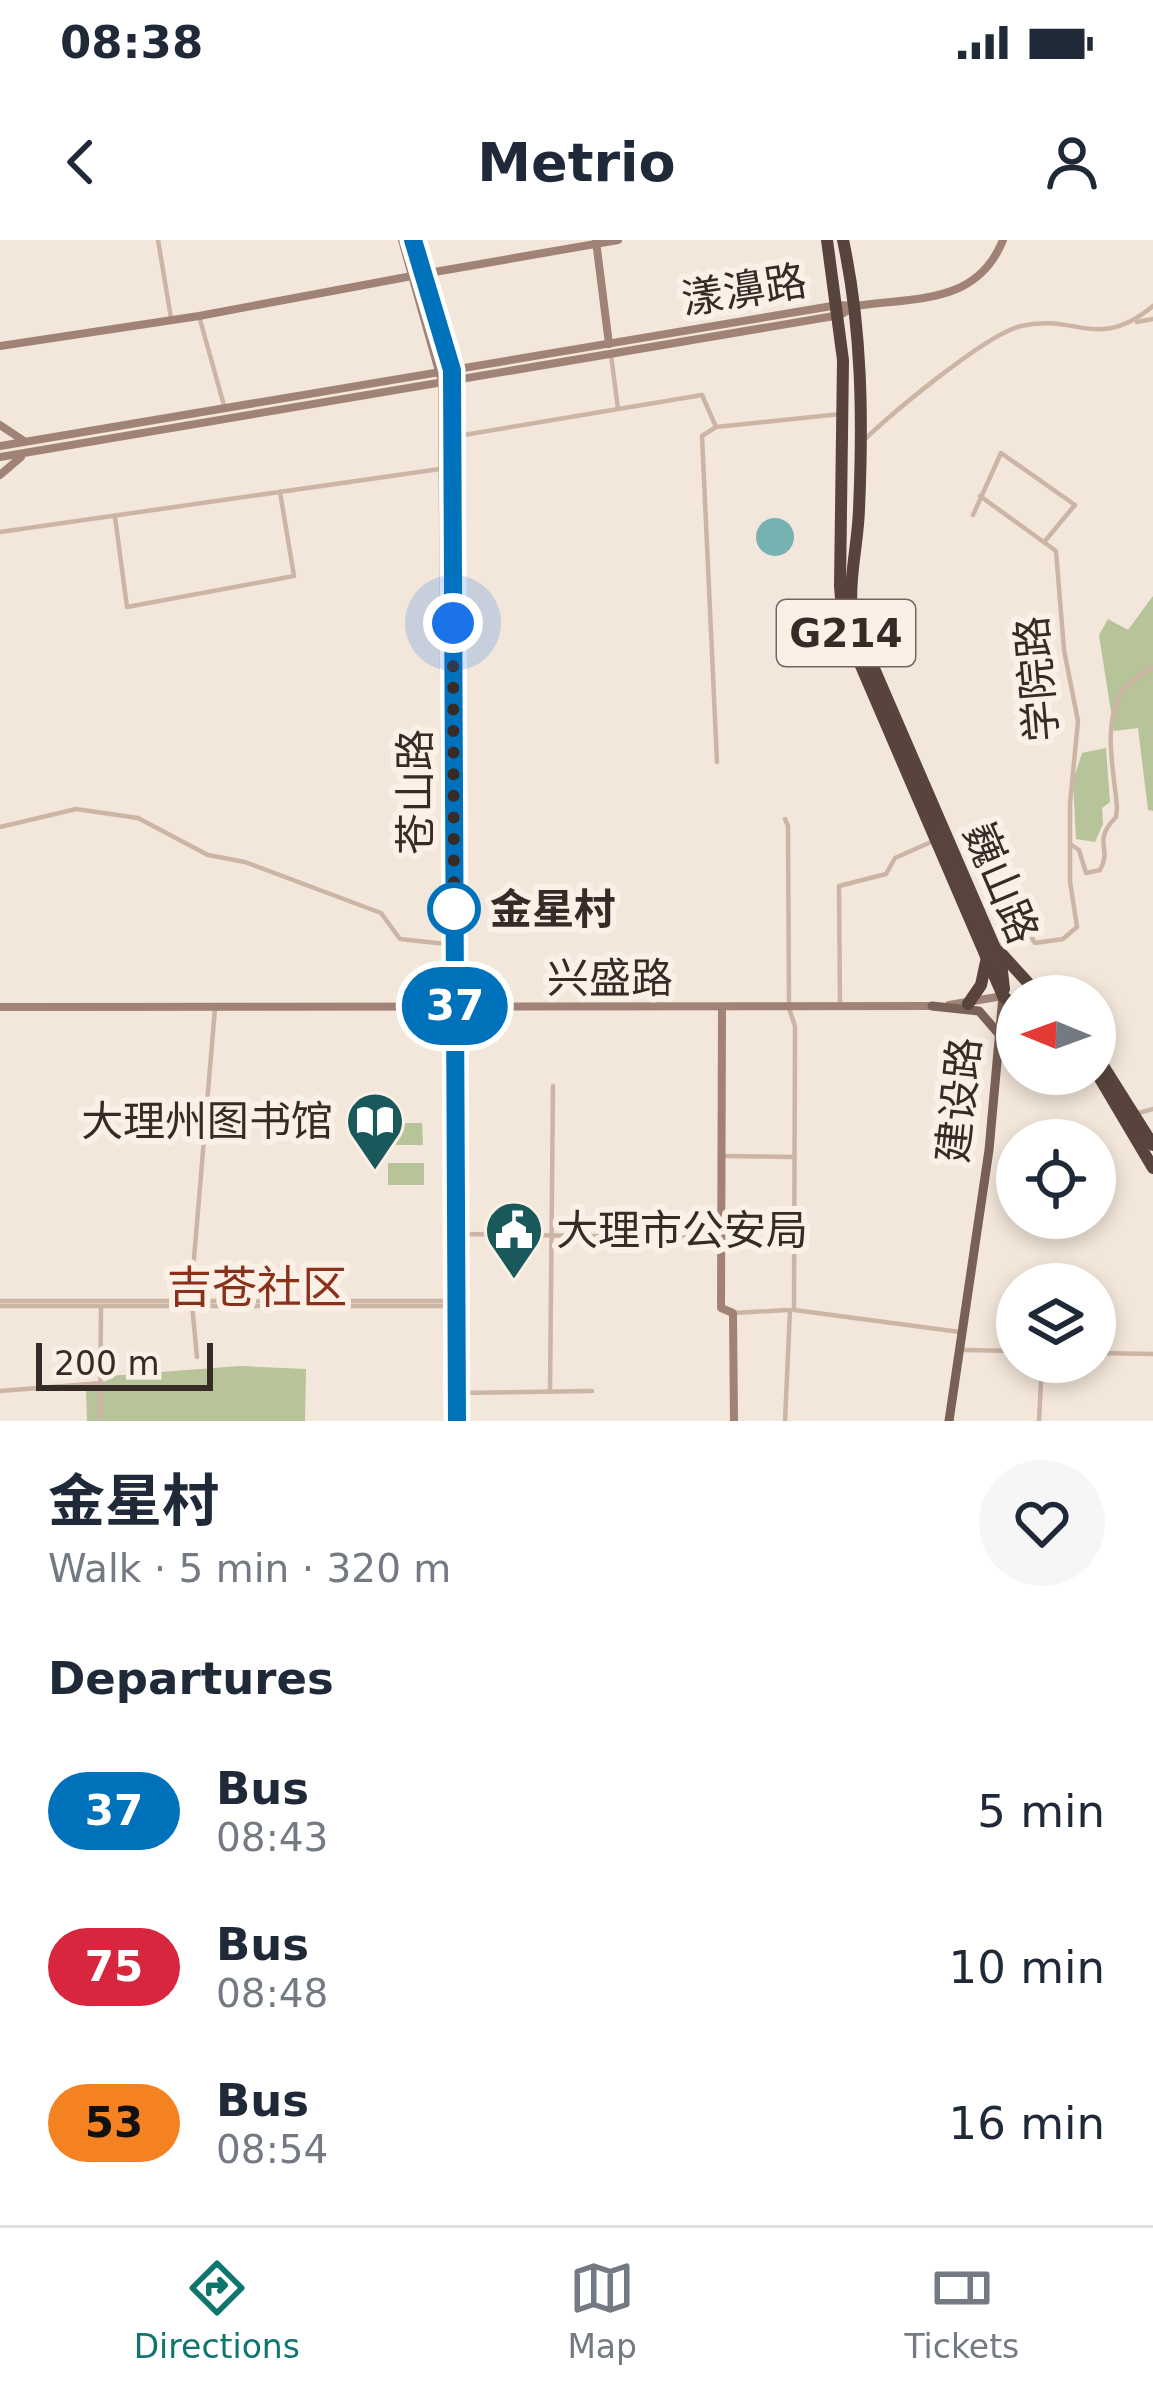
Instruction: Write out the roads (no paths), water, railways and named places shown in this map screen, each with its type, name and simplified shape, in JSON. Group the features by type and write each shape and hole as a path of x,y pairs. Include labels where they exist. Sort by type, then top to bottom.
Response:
{"highway":[{"name":"巍山路","path":"826,240 839,310 849,628 936,839 995,948"},
{"name":"巍山路","path":"843,240 855,306 861,444 859,518 846,578"},
{"name":"巍山路","path":"849,628 1004,975"},
{"path":"968,1004 995,948 1021,975"},
{"path":"1116,1090 1153,1168"},
{"path":"1115,1095 1153,1145"}],"main road":[{"name":"苍山路","path":"402,240 418,275"},
{"name":"苍山路","path":"413,240 418,275 447,376 452,437 452,1234 457,1393 453,1421"},
{"path":"0,349 618,240"},
{"name":"漾濞路","path":"0,457 225,409 611,355 969,285 988,271 1003,240"},
{"path":"596,242 609,344"},
{"name":"漾濞路","path":"0,446 30,447 609,344 839,310"},
{"name":"苍山路","path":"447,376 443,469 446,944 451,1008"},
{"path":"0,425 30,447 0,475"},
{"name":"兴盛路","path":"0,1007 789,1009 932,1006 996,999"},
{"path":"932,1006 979,1011 996,1029"},
{"path":"722,1008 721,1308 733,1313 734,1421"},
{"name":"建设路","path":"952,1421 996,1093"},
{"name":"建设路","path":"952,1421 998,1095"},
{"name":"苍山路","path":"452,1234 448,1304 453,1421"}],"street":[{"path":"158,240 171,321"},
{"path":"1132,324 1153,306"},
{"path":"199,316 225,409"},
{"path":"861,444 991,339 1016,326 1040,323 1095,330 1153,319"},
{"path":"611,355 618,409"},
{"path":"452,437 702,395 716,427"},
{"path":"717,762 702,436 716,427 844,414"},
{"path":"973,514 980,496 1001,453 1075,505 1046,541 980,496"},
{"path":"0,532 443,469"},
{"path":"116,517 127,607 294,576 280,492"},
{"name":"学院路","path":"995,948 995,868 1001,865 1035,943 1044,945 1077,927 1070,844 1078,721 1064,650 1056,551 1046,541"},
{"path":"1070,844 1079,850 1086,873 1100,870 1104,864 1101,835 1116,817 1111,740 1118,701 1127,685 1153,667"},
{"path":"0,826 76,809 138,818 208,855 245,862 382,913 400,939 446,944"},
{"path":"784,819 788,826 789,1009 795,1026 793,1310 785,1421"},
{"path":"840,1008 839,886 886,874 895,858 936,839"},
{"path":"197,1358 193,1305 215,1008"},
{"path":"550,1391 553,1086"},
{"path":"1131,1116 1153,1108"},
{"path":"721,1156 793,1157"},
{"path":"452,1234 721,1238"},
{"path":"0,1304 448,1304"},
{"path":"100,1421 101,1305"},
{"path":"733,1313 793,1310 962,1333"},
{"path":"964,1350 996,1351"},
{"path":"1116,1353 1153,1354"},
{"path":"0,1391 102,1383"},
{"path":"1039,1421 1041,1383"},
{"path":"457,1393 592,1391"}],"water":[{"path":"775,518 789,523 794,537 789,551 775,556 761,551 756,537 761,523"}],"place":[{"name":"金星村","path":"454,909"},
{"name":"大理州图书馆","path":"375,1172"},
{"name":"大理市公安局","path":"514,1281"}],"district":[{"name":"吉苍社区","path":"257,1287"}]}
